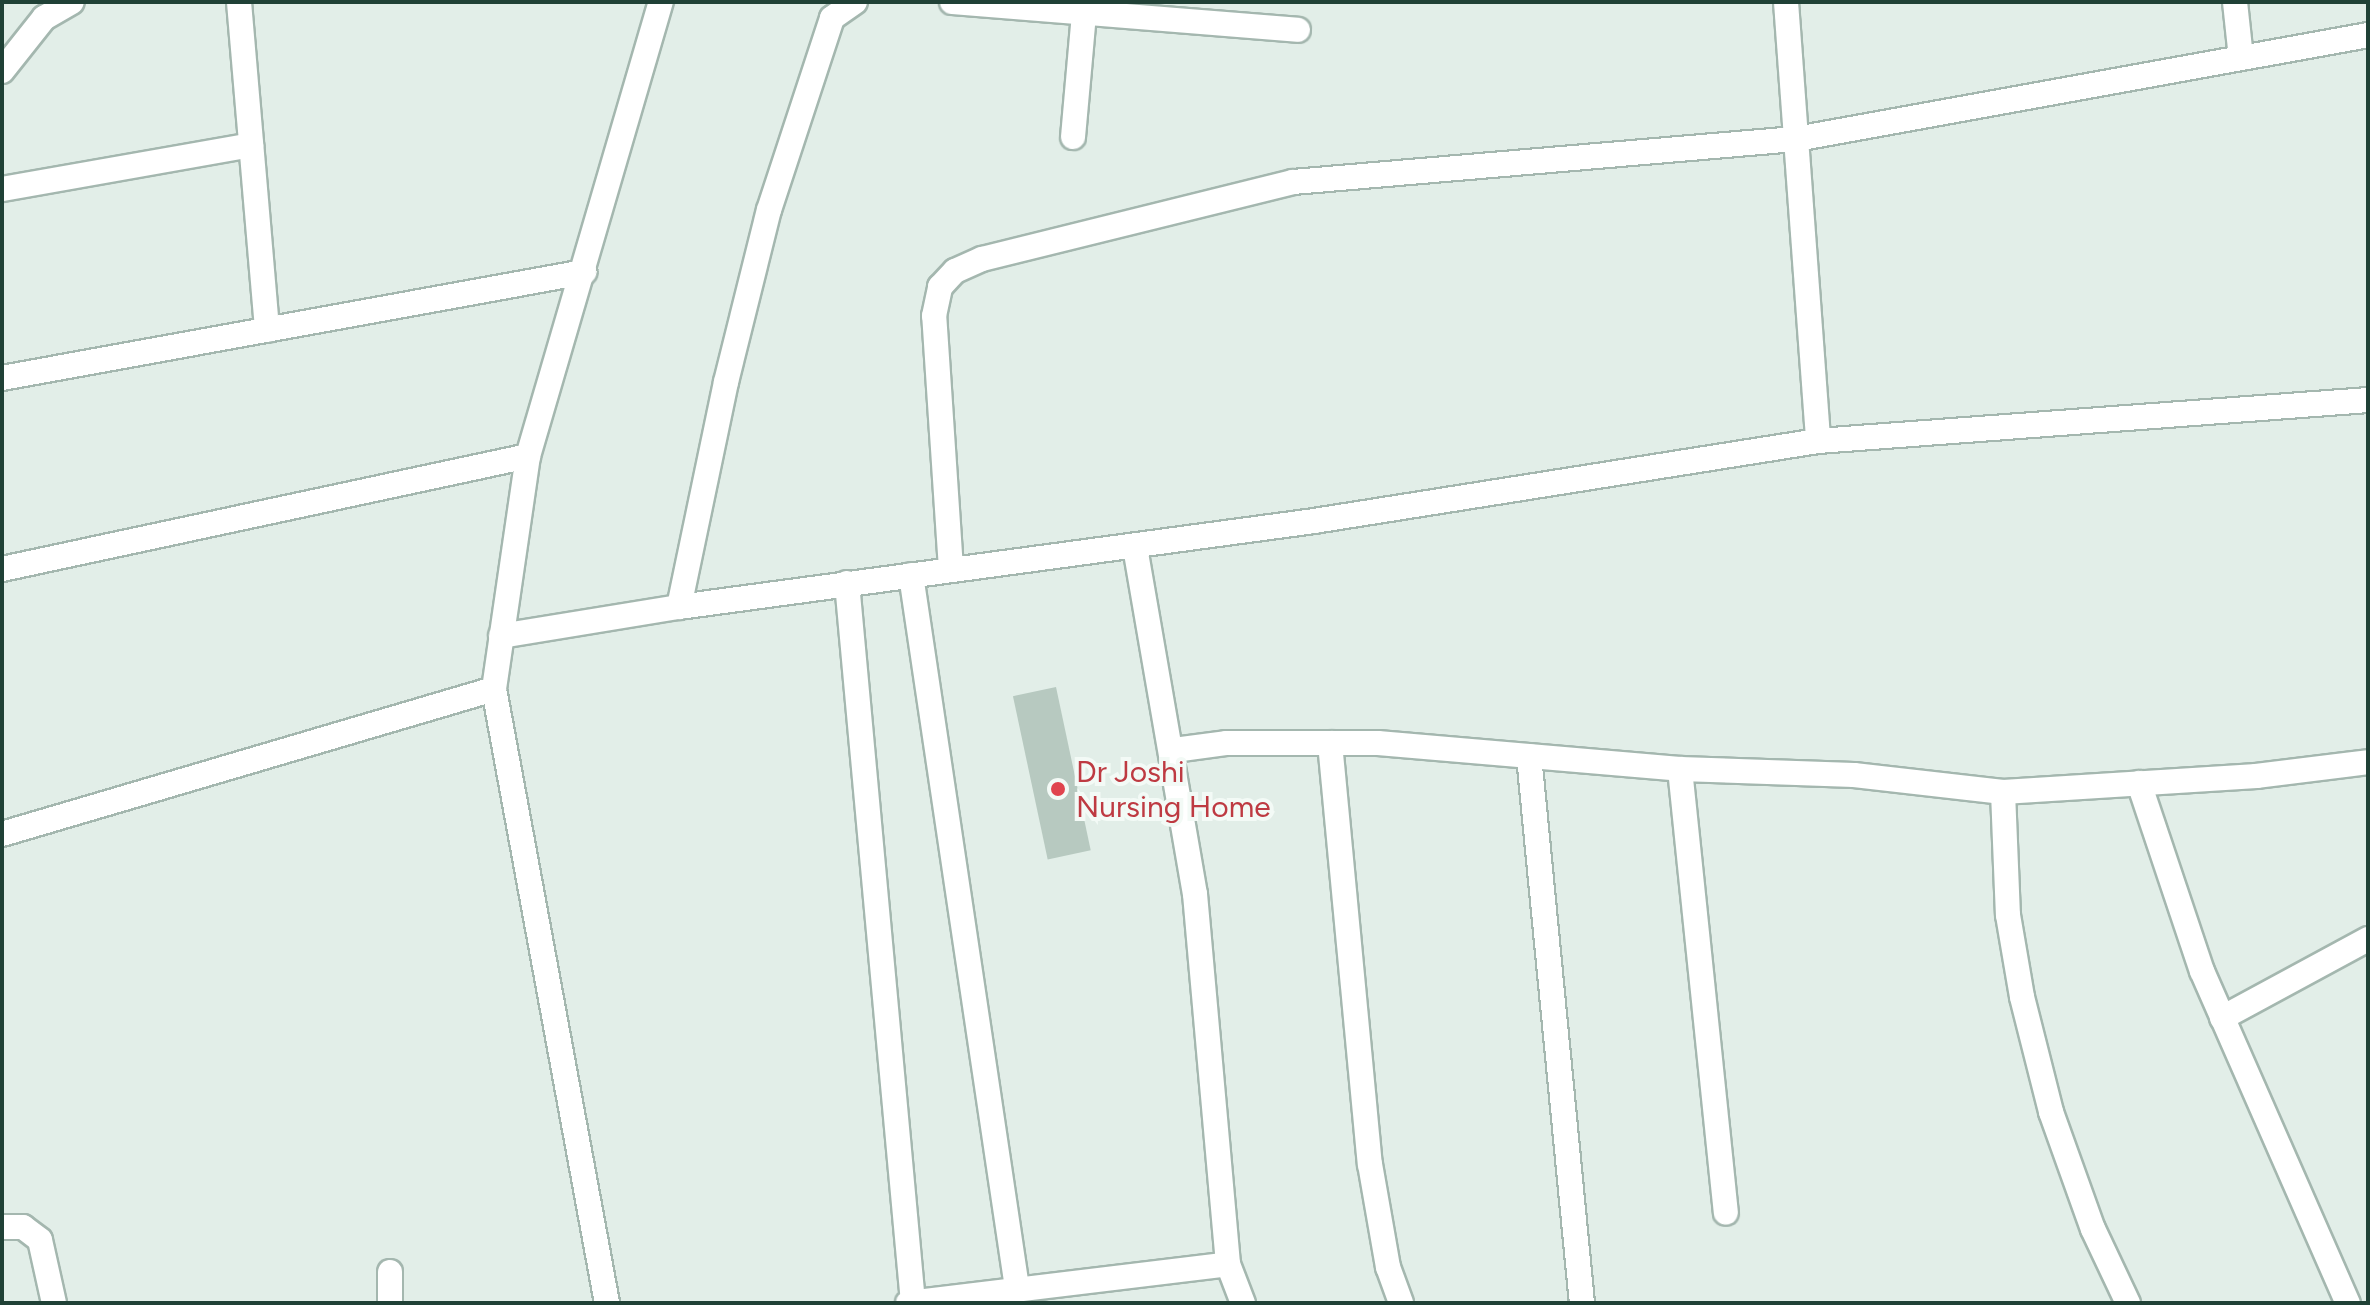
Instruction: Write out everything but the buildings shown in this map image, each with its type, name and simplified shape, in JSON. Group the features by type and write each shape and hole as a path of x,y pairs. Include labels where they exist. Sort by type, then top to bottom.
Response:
{"street":[{"path":"2,71 44,18 72,2"},
{"path":"239,2 267,330"},
{"path":"607,1303 494,689 528,456 661,2"},
{"path":"679,607 726,382 769,210 828,10 855,2"},
{"path":"952,2 1084,8 1298,30"},
{"path":"1786,2 1818,441"},
{"path":"2235,2 2241,58"},
{"path":"1073,137 1084,8"},
{"path":"951,569 934,316 940,287 955,271 982,259 1293,182 1796,139 2368,35"},
{"path":"2,189 251,145"},
{"path":"2,378 584,272"},
{"path":"501,636 847,583 1135,547 1818,441 2368,400"},
{"path":"2,569 528,456"},
{"path":"1135,547 1174,750 1195,894 1228,1264 1236,1300"},
{"path":"911,575 1017,1288"},
{"path":"847,583 912,1303 986,1297 1017,1288 1228,1264"},
{"path":"2,834 494,689"},
{"path":"1174,750 1226,743 1330,743 1680,769 1854,775 2003,792 2368,762"},
{"path":"1330,743 1370,1164 1388,1267 1401,1303"},
{"path":"1529,756 1582,1303"},
{"path":"1680,769 1726,1213"},
{"path":"2139,783 2222,1018 2348,1303"},
{"path":"2003,792 2008,915 2022,997 2051,1112 2093,1229 2128,1303"},
{"path":"2222,1018 2368,939"},
{"path":"2,1227 23,1227 40,1240 54,1303"},
{"path":"390,1272 390,1303"}],"place":[{"name":"Dr Joshi Nursing Home","path":"1058,789"}]}
